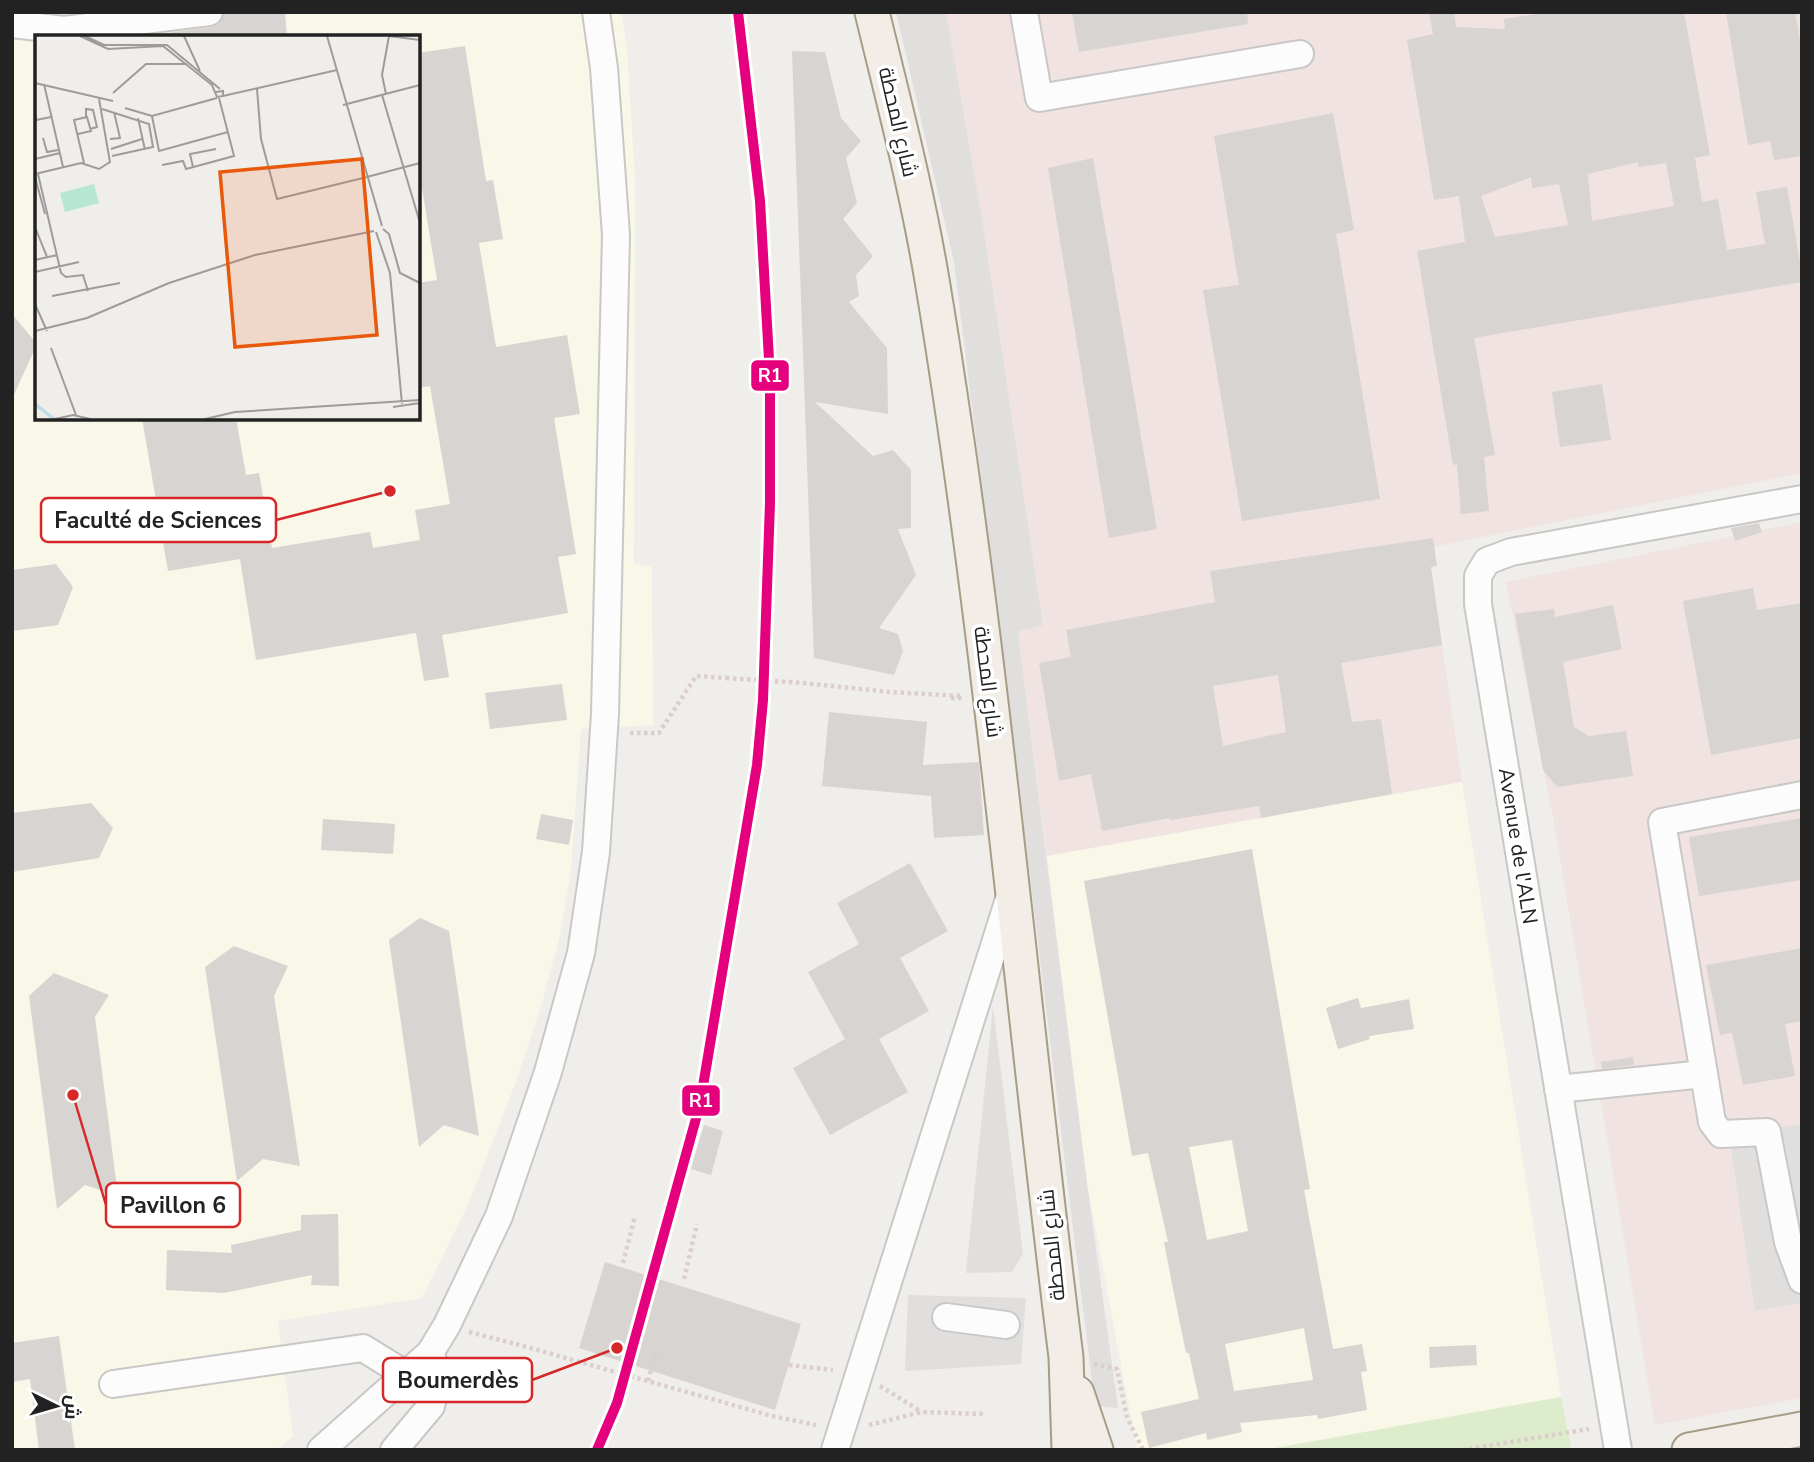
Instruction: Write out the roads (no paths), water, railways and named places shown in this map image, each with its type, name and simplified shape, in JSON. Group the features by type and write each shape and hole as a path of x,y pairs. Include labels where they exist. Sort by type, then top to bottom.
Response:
{"main road":[{"name":"شارع المحطة","path":"872,12 933,282 991,697 1066,1357"},
{"path":"1066,1357 1069,1450"},
{"path":"1066,1357 1096,1450"},
{"path":"1689,1450 1802,1430"}],"street":[{"path":"12,24 64,30 209,12"},
{"path":"321,1450 430,1353 447,1325 499,1216 548,1072 581,953 596,852 604,733 610,584 616,235 604,68 596,12"},
{"path":"1024,12 1039,98 1300,54"},
{"name":"Avenue de l'ALN","path":"1615,1437 1478,604 1478,576 1487,561 1511,552 1802,499"},
{"path":"1802,795 1662,822 1712,1122 1721,1134 1767,1132 1788,1242 1799,1279 1802,1280"},
{"path":"838,1440 1013,887"},
{"path":"1558,1089 1704,1074"},
{"path":"946,1317 1006,1325"},
{"path":"113,1384 363,1348 405,1374"},
{"path":"394,1450 431,1406 438,1374 430,1353"}],"railway":[{"path":"597,1450 617,1403 700,1104 757,765 763,700 770,503 770,377 760,201 738,12"}],"place":[{"name":"Faculté de Sciences","path":"390,491"},
{"name":"Pavillon 6","path":"73,1095"},
{"name":"Boumerdès","path":"617,1348"}]}
